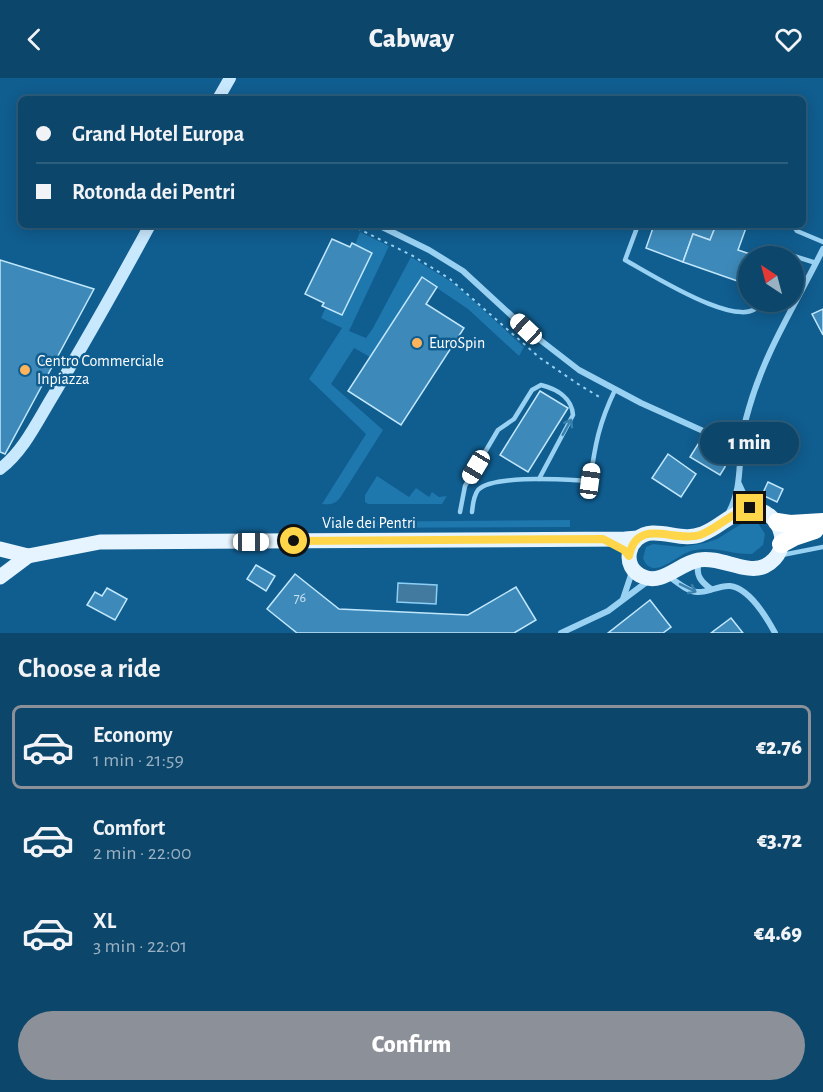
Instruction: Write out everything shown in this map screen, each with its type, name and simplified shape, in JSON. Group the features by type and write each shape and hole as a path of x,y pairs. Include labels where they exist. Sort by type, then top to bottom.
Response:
{"highway":[{"path":"777,522 790,524 823,522"},
{"path":"779,550 794,537 823,529"}],"main road":[{"name":"Viale dei Pentri","path":"0,549 28,556 100,542 603,539 638,538 646,533 680,537 702,534 736,512 750,508 759,509"},
{"path":"603,539 624,550 638,574 658,577 699,559 725,561 749,569 765,566 779,550 781,530 771,515 759,509"},
{"path":"631,563 631,546 638,538"},
{"name":"Viale dei Pentri","path":"0,577 28,556"}],"street":[{"path":"220,96 230,78"},
{"path":"0,469 10,462 30,434 90,335 148,228"},
{"path":"384,228 429,250 464,272 548,347 579,370 615,390 741,448"},
{"path":"726,518 736,499 741,448 748,411 762,369 789,311 823,249"},
{"path":"739,483 745,497 759,509"},
{"path":"699,559 697,568 699,577 711,589"},
{"path":"623,600 631,563"},
{"path":"561,633 608,611 658,577 693,592 700,593 729,586 739,589 764,613 775,633"}],"lane":[{"path":"637,228 625,260 682,292 731,312 748,312"},
{"path":"795,228 823,242"},
{"path":"804,259 816,263"},
{"path":"460,512 465,486 498,430 514,419 532,390 541,385 549,387 568,399 573,415 539,479"},
{"path":"472,512 473,499 479,489 488,483 539,479 590,481 596,439 602,417 615,390"},
{"path":"779,550 823,547"}],"path":[{"path":"357,228 413,256 450,279 540,358 609,402"}],"shaded area":[{"path":"360,232 389,246 349,331 366,338 411,257 455,284 524,347 519,356 468,309 422,278 370,357 354,348 331,384 383,430 340,498 332,504 322,504 366,434 309,379 342,328 321,318 326,307 342,315 372,253 355,245"},
{"path":"377,476 409,497 416,488 429,497 432,492 439,497 447,496 442,504 368,504 365,502 365,495"},
{"path":"570,520 570,527 337,528 337,522"},
{"path":"746,521 758,523 765,534 763,545 752,554 700,549 691,551 658,568 647,565 643,558 646,547 653,544 681,547 705,543 717,539"},
{"path":"398,583 437,585 436,604 397,602"}],"building":[{"path":"653,228 715,228 710,240 693,234 683,262 646,248"},
{"path":"715,228 746,228 738,246 738,281 683,262 693,234 710,240"},
{"path":"332,239 350,247 352,243 372,253 342,315 322,306 324,303 305,294"},
{"name":"Centro Commerciale Inpiazza","path":"0,260 94,289 5,454 0,452"},
{"name":"EuroSpin","path":"422,277 437,287 426,304 464,328 401,425 348,391"},
{"path":"823,309 823,335 812,314"},
{"path":"540,391 568,408 528,472 500,455"},
{"path":"700,441 726,458 725,467 720,475 690,457"},
{"path":"668,454 696,474 681,497 652,478"},
{"path":"768,482 783,489 777,502 762,495"},
{"path":"256,565 275,576 266,591 247,579"},
{"path":"295,574 339,609 468,615 516,587 536,620 514,633 297,633 267,609"},
{"path":"107,588 127,599 115,620 87,605 95,592 102,596"},
{"path":"650,600 671,627 663,633 608,633"},
{"path":"731,618 743,633 711,633"}],"place":[{"name":"EuroSpin","path":"417,343"},
{"name":"Centro Commerciale Inpiazza","path":"25,370"}],"route":[{"path":"294,541 603,539 616,544 629,556 631,546 646,533 680,537 702,534 736,512 750,508"}]}
